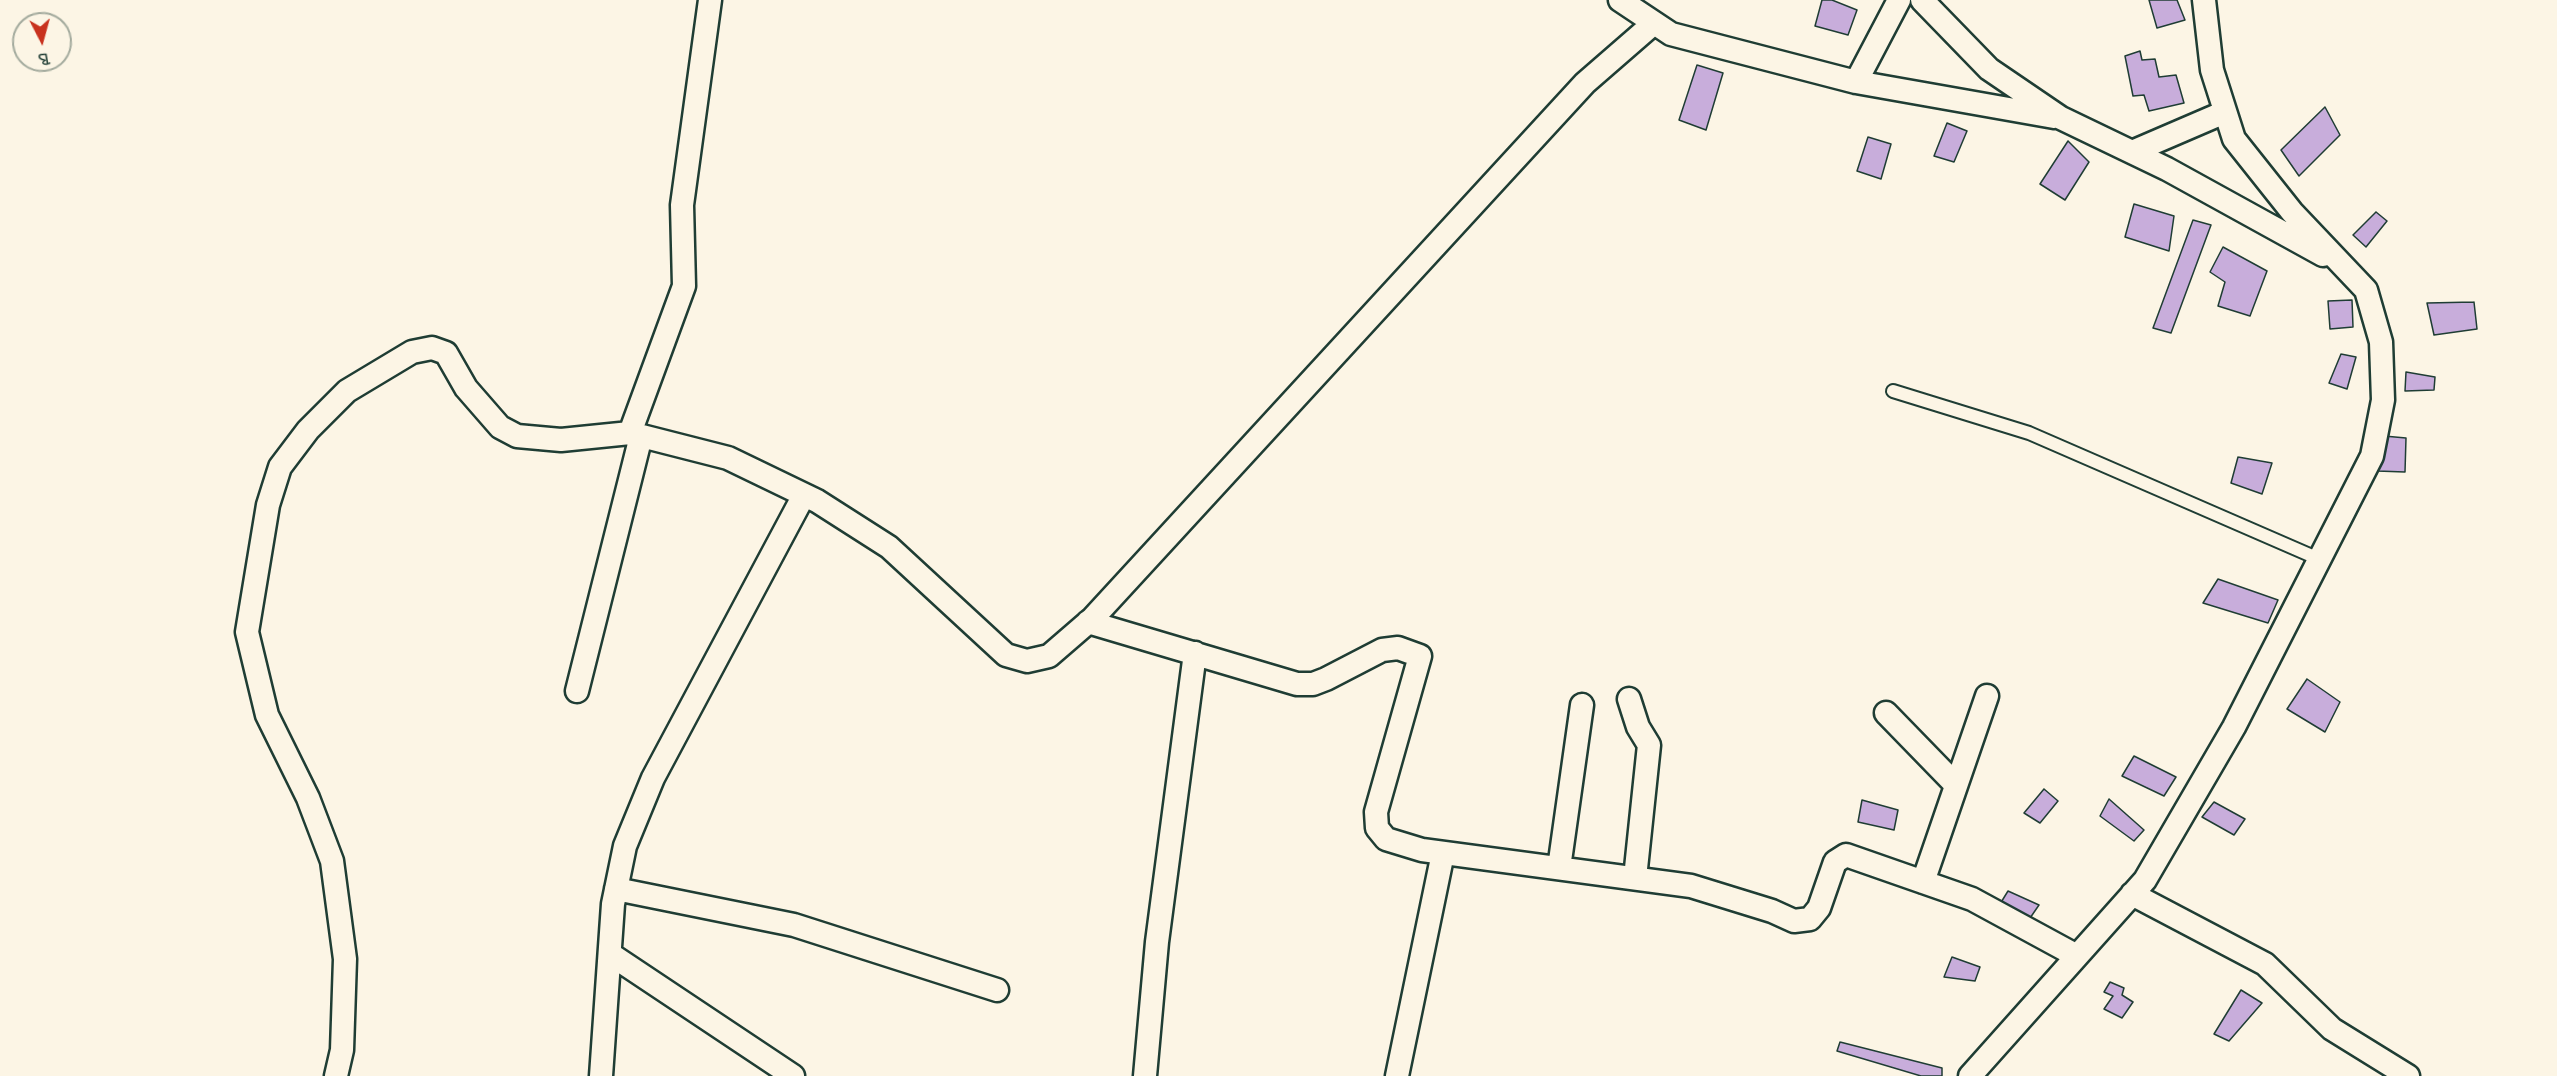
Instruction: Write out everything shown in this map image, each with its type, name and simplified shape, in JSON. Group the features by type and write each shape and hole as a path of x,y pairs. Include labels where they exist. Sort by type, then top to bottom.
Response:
{"street":[{"path":"578,691 635,435 684,286 682,205 710,0"},
{"path":"1620,0 1671,34 1856,82 2061,118"},
{"path":"1856,82 1899,0"},
{"path":"1922,0 1989,69 2061,118 2168,169 2344,267"},
{"path":"1970,1076 2145,880 2234,727 2372,456 2383,400 2381,342 2366,290 2292,212 2234,139 2212,70 2204,0"},
{"path":"336,1076 342,1050 345,959 332,861 308,798 267,715 247,632 268,505 280,467 308,430 347,391 412,352 432,348 446,353 466,388 500,427 517,436 561,440 635,435 728,458 804,495 890,547 1006,655 1027,661 1049,656 1088,622 1585,83 1654,23"},
{"path":"2132,152 2225,112"},
{"path":"601,1076 613,904 625,846 653,778 804,495"},
{"path":"1088,622 1297,684 1313,684 1382,650 1398,648 1420,656 1376,812 1377,828 1386,839 1422,850 1691,885 1772,911 1794,921 1810,919 1819,908 1835,862 1846,855 1972,898 2077,956"},
{"path":"1145,1076 1156,942 1195,653"},
{"path":"1923,882 1987,696"},
{"path":"1629,699 1638,727 1649,744 1635,878"},
{"path":"1559,868 1582,705"},
{"path":"1886,713 1956,785"},
{"path":"1397,1076 1443,853"},
{"path":"616,889 794,925 997,990"},
{"path":"2133,894 2265,964 2332,1029 2408,1076"},
{"path":"610,954 794,1076"}],"lane":[{"path":"1893,391 2029,433 2319,559"}],"building":[{"path":"1822,0 1832,0 1857,10 1848,35 1815,26"},
{"path":"2149,0 2177,0 2185,20 2157,28"},
{"path":"2140,51 2142,60 2155,59 2159,77 2176,75 2184,103 2149,111 2144,95 2133,96 2125,56"},
{"path":"1697,65 1723,73 1706,130 1679,120"},
{"path":"2325,107 2340,135 2299,176 2281,150"},
{"path":"1947,123 1967,131 1954,162 1934,156"},
{"path":"1868,137 1891,144 1881,179 1857,171"},
{"path":"2068,141 2089,162 2065,200 2040,184"},
{"path":"2134,204 2174,216 2169,251 2125,237"},
{"path":"2376,212 2387,221 2366,247 2353,235"},
{"path":"2193,220 2211,225 2171,333 2153,328"},
{"path":"2223,247 2267,271 2250,316 2218,306 2225,282 2210,272"},
{"path":"2352,300 2353,327 2330,329 2328,301"},
{"path":"2474,302 2477,329 2434,335 2427,303"},
{"path":"2341,354 2356,357 2347,389 2329,383"},
{"path":"2406,372 2435,377 2434,390 2405,391"},
{"path":"2384,436 2406,438 2405,472 2377,471"},
{"path":"2238,457 2272,463 2262,494 2231,483"},
{"path":"2218,579 2278,600 2268,623 2203,603"},
{"path":"2307,679 2340,702 2325,732 2287,709"},
{"path":"2134,756 2176,777 2164,796 2122,776"},
{"path":"2044,789 2058,801 2040,823 2024,813"},
{"path":"2109,799 2144,830 2134,841 2100,816"},
{"path":"1862,800 1898,810 1894,830 1858,822"},
{"path":"2214,802 2245,819 2234,835 2202,817"},
{"path":"2008,891 2039,905 2028,921 2000,904"},
{"path":"1952,957 1980,967 1975,981 1944,977"},
{"path":"2110,982 2124,988 2122,995 2133,1002 2122,1018 2104,1009 2113,996 2104,992"},
{"path":"2241,990 2262,1003 2229,1041 2214,1034"},
{"path":"1840,1042 1942,1068 1942,1076 1921,1076 1837,1051"}]}
